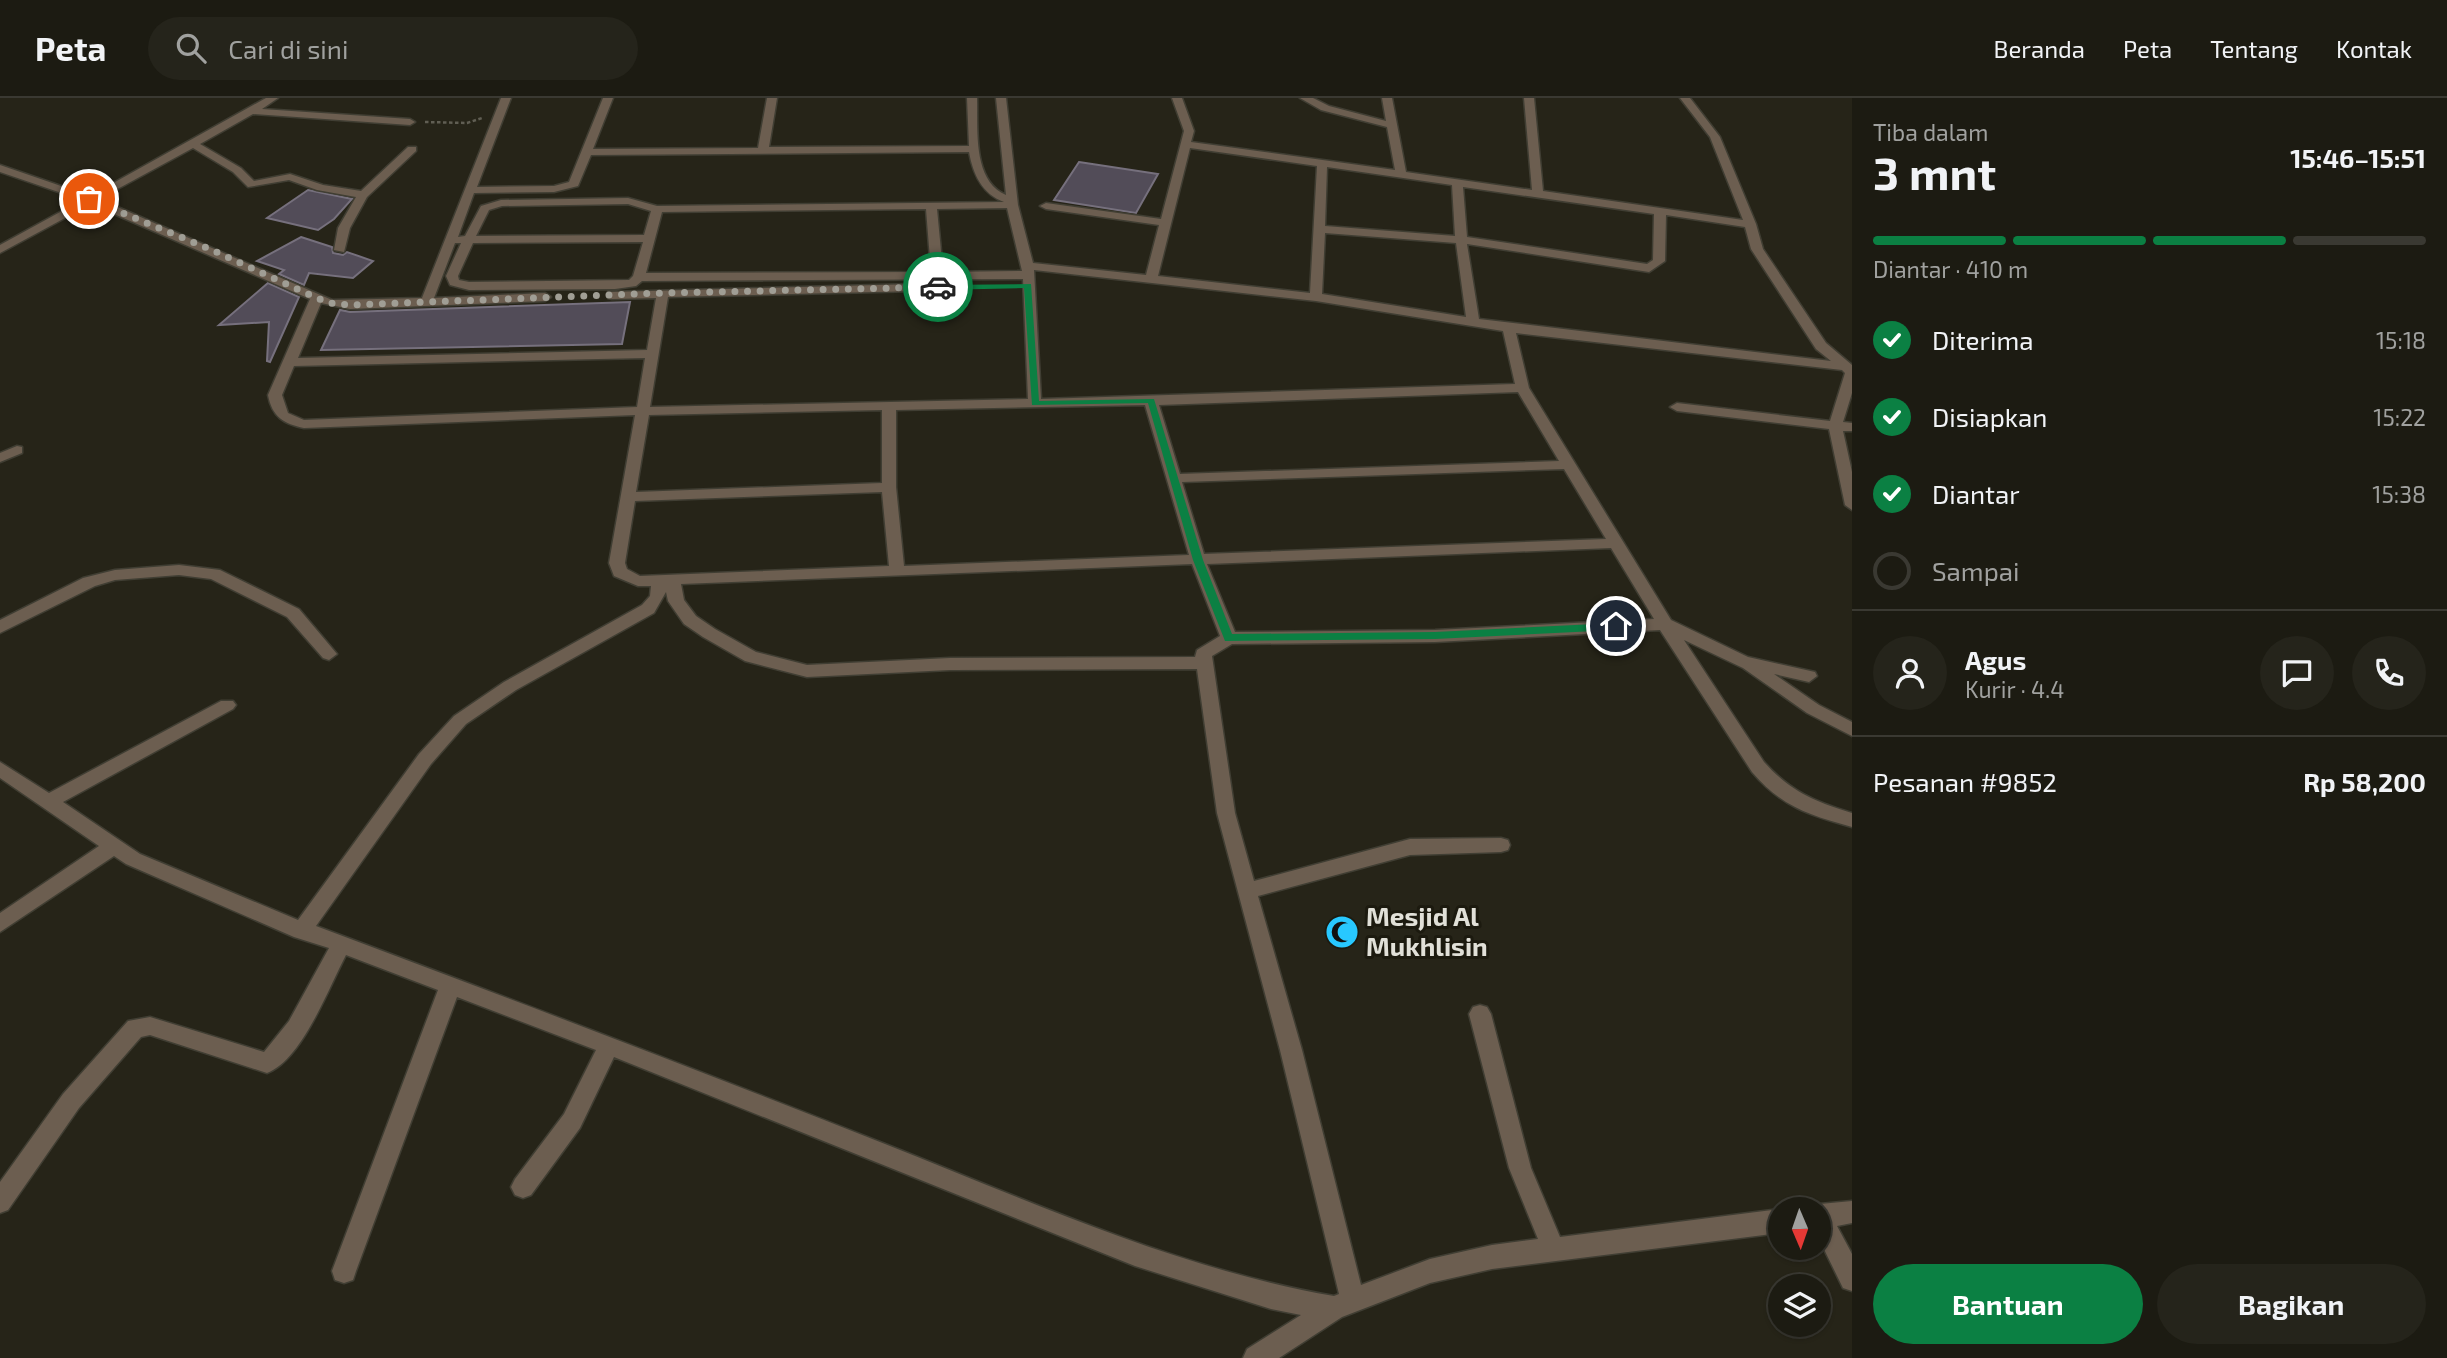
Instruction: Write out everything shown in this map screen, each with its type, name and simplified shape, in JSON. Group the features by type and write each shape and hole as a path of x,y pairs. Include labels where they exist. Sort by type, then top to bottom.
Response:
{"street":[{"path":"0,250 89,199 195,145 273,98"},
{"path":"471,190 566,188 574,184 608,98"},
{"path":"763,150 772,98"},
{"path":"972,98 974,149 988,191 1012,203"},
{"path":"1001,98 1012,203 1028,275 1035,404"},
{"path":"1151,279 1189,131 1177,98"},
{"path":"1305,98 1325,108 1394,126"},
{"path":"1387,98 1401,173"},
{"path":"1529,98 1538,193"},
{"path":"1685,98 1715,137 1750,223 1757,249 1821,346 1848,370"},
{"path":"427,302 504,104"},
{"path":"251,111 410,122"},
{"path":"1189,131 1252,153"},
{"path":"195,145 237,170 253,185 290,177 321,188 363,195"},
{"path":"1186,145 1750,223"},
{"path":"340,250 344,228 363,195 412,149"},
{"path":"587,152 974,149"},
{"path":"1316,296 1322,164"},
{"path":"0,168 89,199 330,303 350,305 663,293 1028,275"},
{"path":"1457,181 1461,240 1473,323"},
{"path":"657,209 639,277 632,283 460,285 454,282 452,276 482,212 485,208 501,203 628,201 650,204 657,209 931,207 1012,203"},
{"path":"1046,206 1166,223"},
{"path":"931,207 937,275"},
{"path":"1318,229 1461,240 1653,267 1659,261 1660,212"},
{"path":"453,240 650,238"},
{"path":"639,277 1028,275 1151,279 1316,296 1473,323 1848,370"},
{"path":"663,293 618,568 627,578 638,581 1617,543"},
{"path":"317,298 275,395 276,409 284,417 304,424 642,411 1151,401 1521,388"},
{"path":"1509,328 1521,388 1665,624 1773,785 1799,805 1852,820"},
{"path":"290,362 654,354"},
{"path":"1848,370 1835,426 1852,503"},
{"path":"1151,401 1176,478 1198,560 1228,638"},
{"path":"888,407 889,486 897,572"},
{"path":"1677,407 1852,427"},
{"path":"0,457 17,450"},
{"path":"1176,478 1570,465"},
{"path":"630,497 889,486"},
{"path":"0,627 89,582 115,575 179,570 214,574 293,613 329,654"},
{"path":"666,580 676,601 690,620 709,633 751,657 807,671 950,664 1205,663"},
{"path":"301,931 425,759 460,720 510,686 607,635 648,609 658,597 666,580"},
{"path":"1343,1304 1292,1050 1226,813 1203,654 1228,638 1435,636 1665,624 1744,662 1812,709 1852,730"},
{"path":"1744,662 1809,676"},
{"path":"47,802 227,705"},
{"path":"0,769 133,859 301,931 451,984 610,1045 1135,1254 1271,1297 1343,1304"},
{"path":"1247,891 1410,847 1501,845"},
{"path":"0,924 112,847"},
{"path":"0,1202 71,1101 135,1028 150,1027 267,1063 278,1055 294,1030 341,945"},
{"path":"344,1271 451,984"},
{"path":"1480,1014 1520,1168 1554,1250"},
{"path":"523,1187 572,1121 610,1045"},
{"path":"1831,1215 1852,1212"},
{"path":"1256,1358 1343,1304 1430,1271 1492,1258 1768,1223"},
{"path":"1831,1239 1852,1279"}],"path":[{"path":"410,122 467,123 504,104"}],"building":[{"path":"1079,162 1158,174 1136,213 1054,200"},
{"path":"308,190 352,199 334,219 318,230 267,218"},
{"path":"301,237 332,247 333,253 343,255 347,252 373,261 353,278 309,273 304,285 279,274 284,270 257,261"},
{"path":"268,283 299,297 270,362 267,361 269,322 219,325"},
{"path":"630,302 622,344 321,350 340,310 350,312"}],"way so far":[{"path":"89,199 330,303 350,305 663,293 938,287"}],"place":[{"name":"Mesjid Al Mukhlisin","path":"1342,932"}],"route":[{"path":"938,287 1028,286 1035,404 1151,401 1176,478 1198,560 1228,638 1435,636 1616,626"}]}
